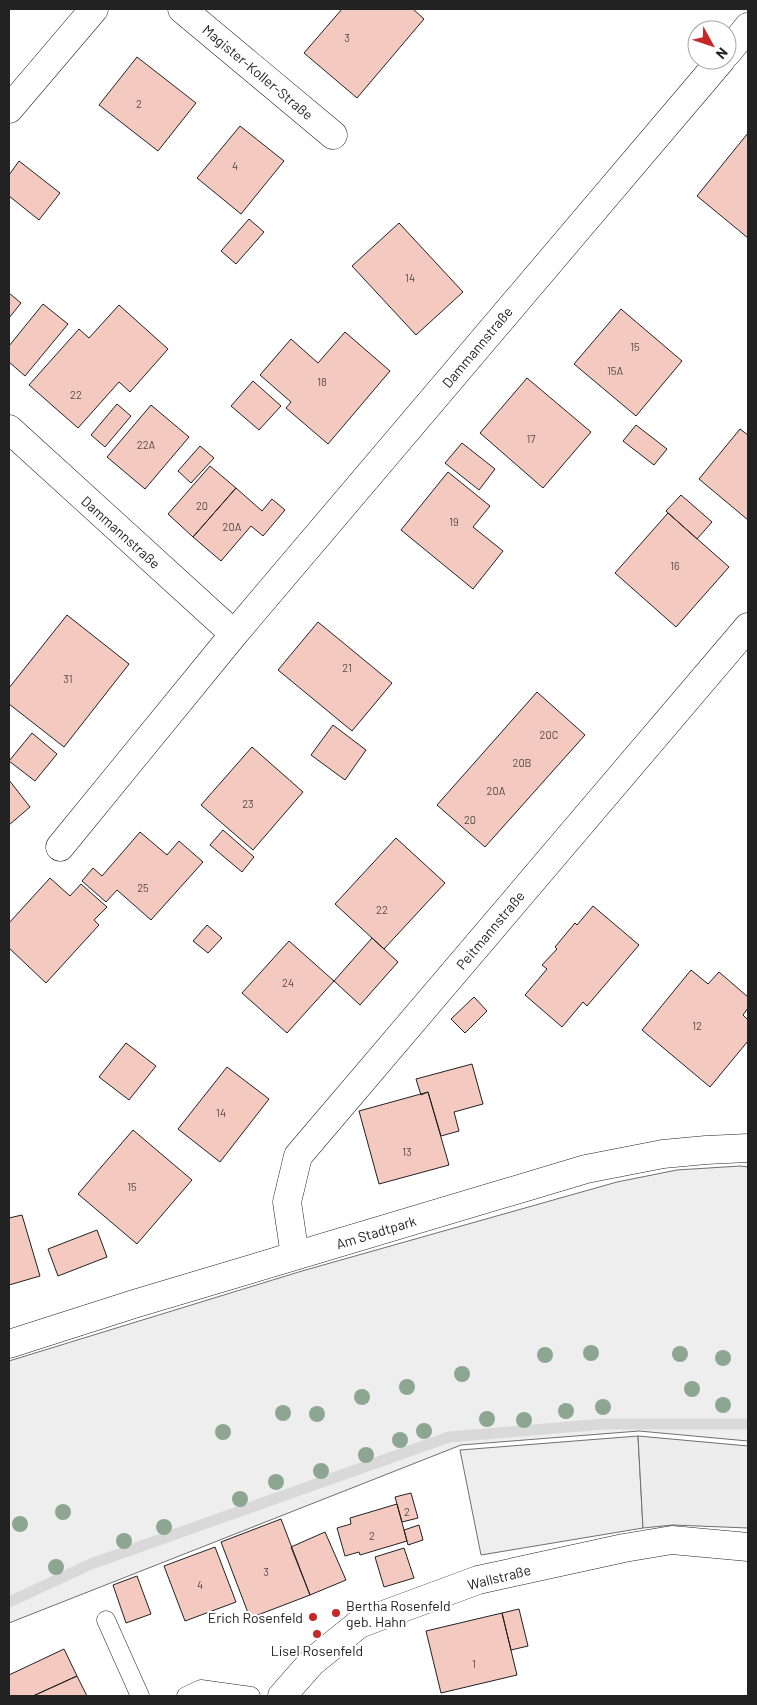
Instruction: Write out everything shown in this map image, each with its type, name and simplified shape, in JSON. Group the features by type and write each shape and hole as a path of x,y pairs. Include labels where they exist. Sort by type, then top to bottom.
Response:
{"street":[{"path":"9,110 94,9"},
{"name":"Magister-Koller-Straße","path":"182,9 333,135"},
{"path":"737,41 748,28"},
{"name":"Dammannstraße","path":"60,847 234,634 713,70"},
{"name":"Dammannstraße","path":"9,429 234,634"},
{"name":"Peitmannstraße","path":"295,1256 288,1202 298,1156 748,627"},
{"name":"Am Stadtpark","path":"9,1344 586,1169 663,1154 748,1148"},
{"name":"Wallstraße","path":"282,1696 312,1662 359,1624 478,1580 624,1548 672,1540 748,1547"}],"lane":[{"path":"106,1620 140,1696"},
{"path":"186,1696 201,1689 251,1696"}],"shaded area":[{"path":"748,1167 748,1441 639,1431 461,1445 9,1623 9,1361 302,1271 617,1182 677,1170"},
{"path":"638,1436 643,1528 481,1555 460,1450"},
{"path":"638,1436 748,1446 748,1528 673,1525 643,1528"}],"building":[{"path":"342,9 413,9 424,19 357,98 304,53"},
{"path":"137,57 196,103 158,151 99,105"},
{"path":"240,126 284,161 241,214 197,178"},
{"path":"748,133 748,238 697,196"},
{"path":"19,161 60,193 39,220 9,196 9,175"},
{"path":"249,219 264,232 236,264 221,251"},
{"path":"399,223 463,292 416,335 352,266"},
{"path":"9,293 21,303 9,318"},
{"path":"43,304 68,324 25,376 9,362 9,346"},
{"path":"119,305 168,349 130,392 119,382 78,428 29,385 79,329 89,338"},
{"path":"621,309 682,361 636,416 574,364"},
{"path":"345,332 390,371 328,444 286,408 291,402 260,375 291,339 318,363"},
{"path":"527,378 591,432 543,488 480,433"},
{"path":"253,381 281,406 259,430 231,406"},
{"path":"117,404 131,416 105,447 91,435"},
{"path":"151,405 189,437 145,489 107,457"},
{"path":"636,425 667,449 654,465 623,441"},
{"path":"740,429 748,435 748,520 699,479"},
{"path":"462,443 495,469 479,490 445,463"},
{"path":"200,446 214,458 191,483 178,471"},
{"path":"210,466 236,488 193,537 168,514"},
{"path":"448,472 490,506 473,527 503,551 473,589 401,530"},
{"path":"236,488 262,511 272,499 285,510 263,536 251,526 221,561 193,537"},
{"path":"681,495 712,522 697,539 666,511"},
{"path":"668,513 729,567 676,627 615,573"},
{"path":"67,615 129,664 64,747 9,704 9,688"},
{"path":"318,622 392,683 352,731 278,670"},
{"path":"537,692 585,735 485,847 437,805"},
{"path":"333,725 366,750 345,780 311,755"},
{"path":"32,733 57,754 35,781 9,761"},
{"path":"252,747 303,792 253,850 201,805"},
{"path":"9,780 30,807 9,825"},
{"path":"223,830 254,857 242,872 210,845"},
{"path":"140,832 167,855 179,841 203,862 151,920 117,890 106,902 82,881 93,868 102,876"},
{"path":"396,838 445,883 384,949 335,904"},
{"path":"50,878 70,896 81,884 107,907 94,920 99,925 46,983 9,948 9,923"},
{"path":"593,906 639,945 587,1006 583,1002 562,1027 525,995 547,969 542,965 557,949 555,947 575,923 577,925"},
{"path":"207,925 222,938 208,953 193,941"},
{"path":"372,938 398,962 360,1005 334,981"},
{"path":"289,941 334,981 287,1033 242,993"},
{"path":"691,970 708,984 719,972 748,997 748,1008 743,1015 748,1020 748,1041 710,1087 642,1030"},
{"path":"474,997 487,1011 465,1033 451,1019"},
{"path":"126,1043 156,1066 129,1100 99,1077"},
{"path":"472,1064 483,1104 454,1112 459,1131 441,1136 428,1092 421,1095 416,1079"},
{"path":"227,1067 269,1099 220,1162 178,1129"},
{"path":"428,1092 449,1165 379,1184 359,1111"},
{"path":"133,1130 192,1180 137,1244 78,1194"},
{"path":"22,1215 40,1276 9,1285 9,1218"},
{"path":"97,1230 107,1257 58,1276 48,1249"},
{"path":"411,1493 418,1518 402,1522 395,1497"},
{"path":"397,1504 407,1541 360,1555 359,1552 345,1556 337,1528 351,1524 350,1518"},
{"path":"281,1519 310,1595 250,1618 221,1542"},
{"path":"419,1525 423,1540 408,1545 404,1530"},
{"path":"325,1532 346,1580 310,1595 291,1547"},
{"path":"215,1547 236,1602 185,1621 164,1566"},
{"path":"404,1548 414,1578 384,1587 375,1557"},
{"path":"137,1576 151,1614 126,1623 113,1585"},
{"path":"519,1609 528,1646 511,1650 502,1613"},
{"path":"502,1613 517,1675 441,1693 426,1631"},
{"path":"64,1649 77,1676 33,1696 9,1696 9,1675"},
{"path":"77,1676 87,1696 33,1696"}],"waterway":[{"path":"9,1602 91,1564 449,1437 605,1424 748,1424"}],"place":[{"name":"Bertha Rosenfeld geb. Hahn","path":"336,1613"},
{"name":"Erich Rosenfeld","path":"313,1617"},
{"name":"Lisel Rosenfeld","path":"317,1634"}]}
